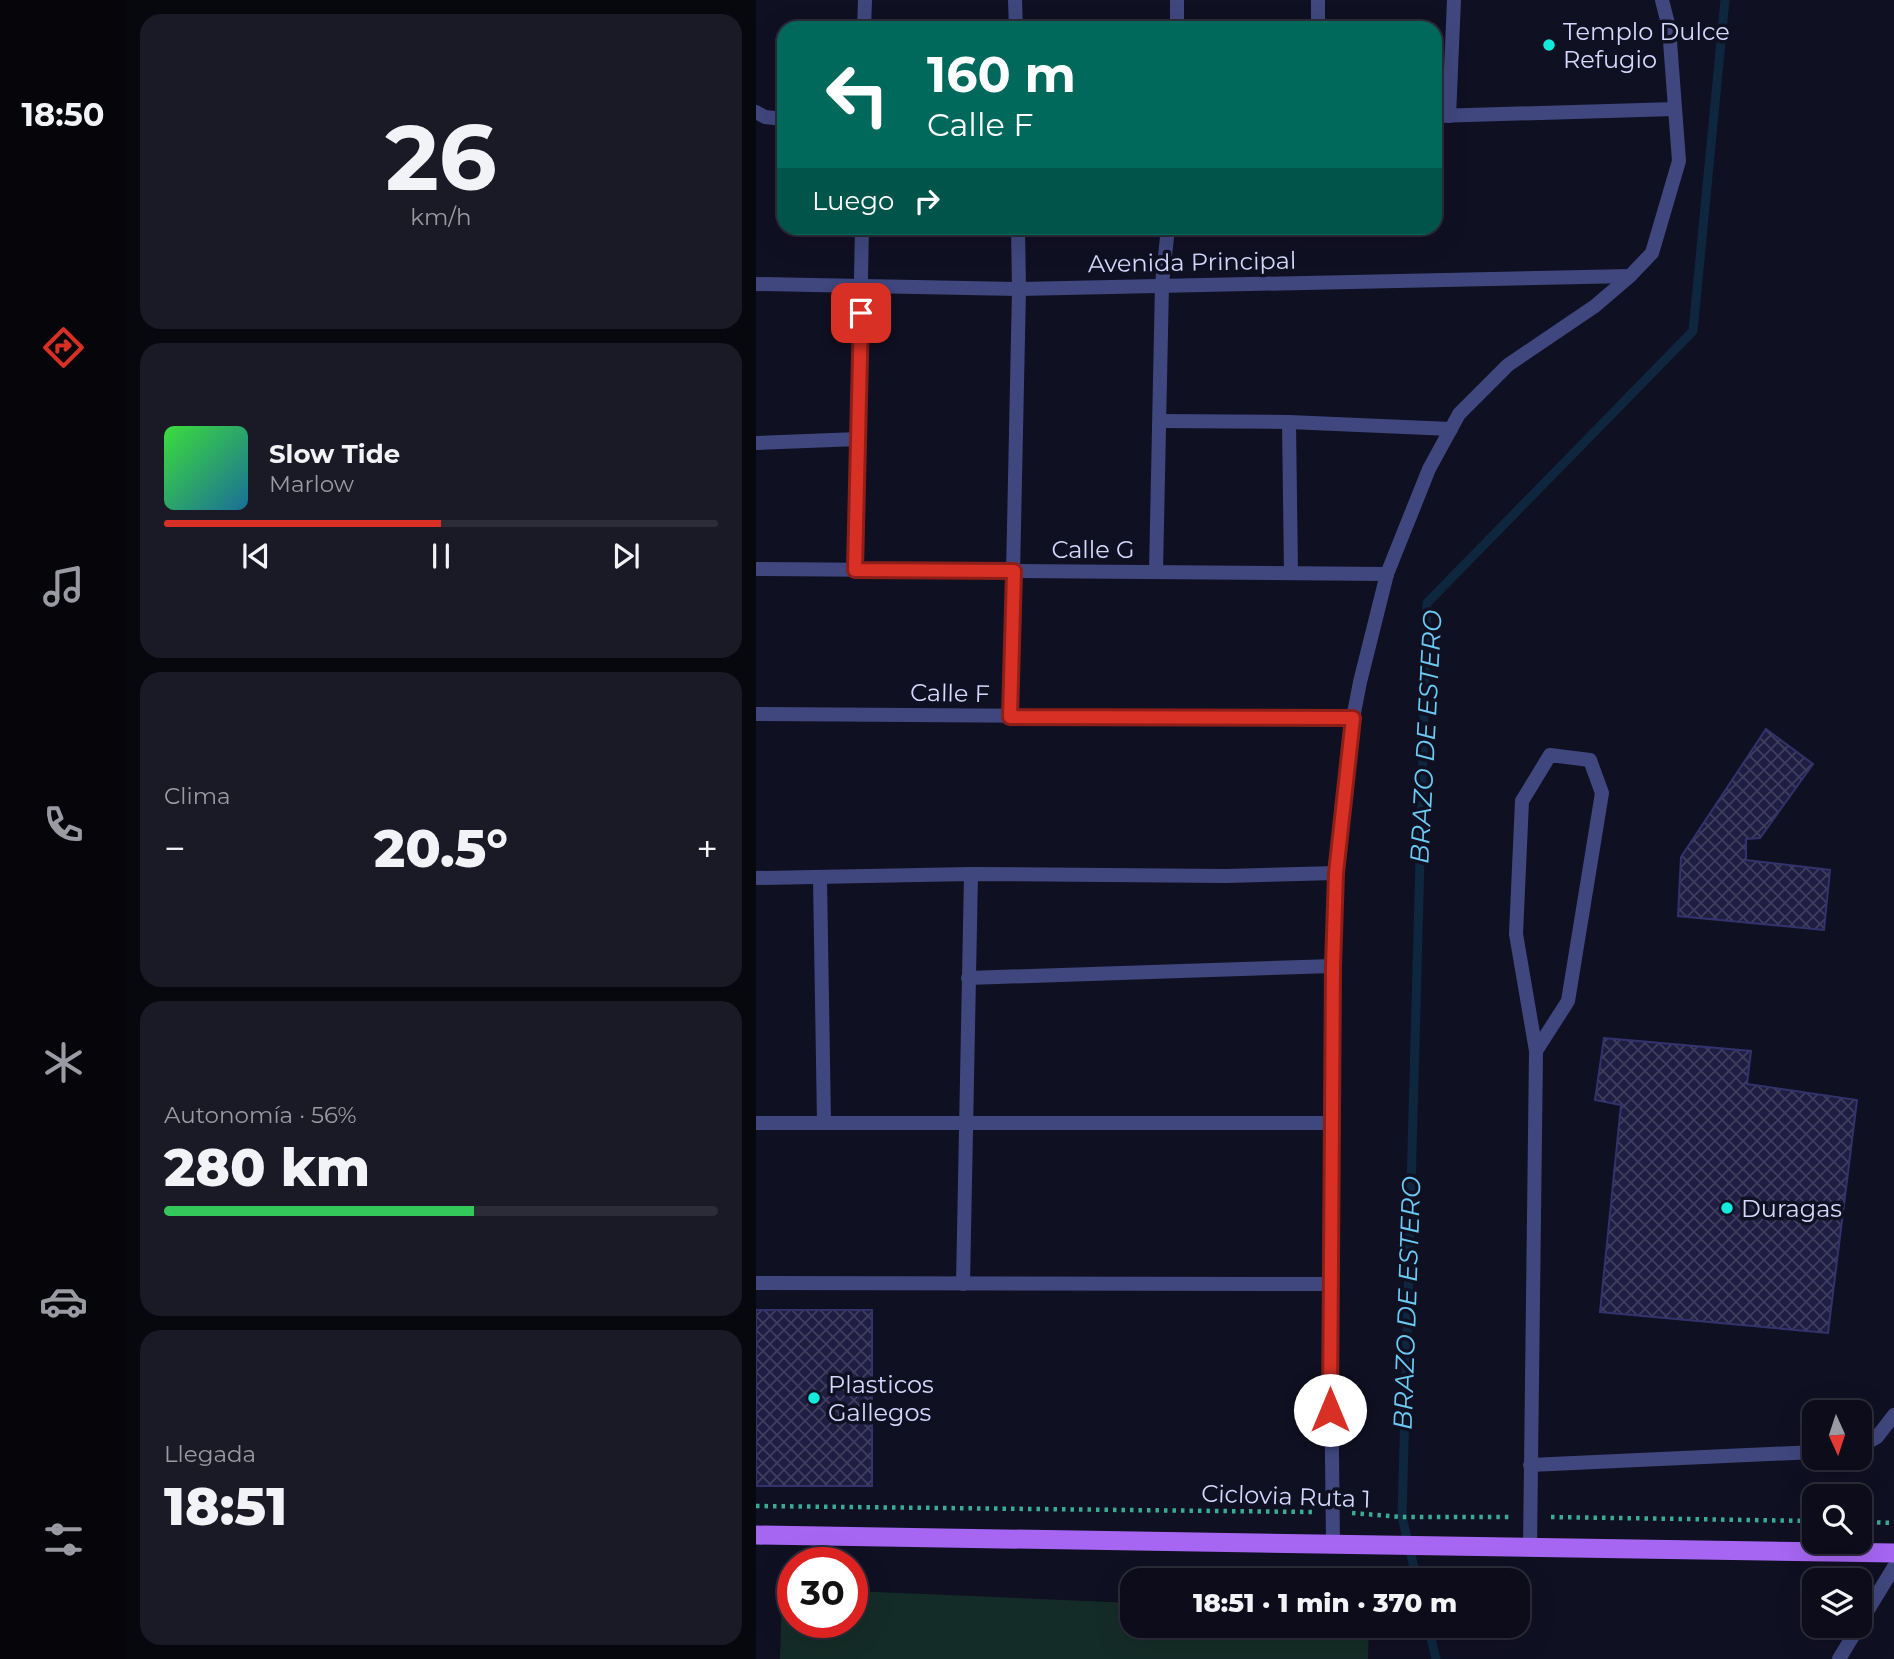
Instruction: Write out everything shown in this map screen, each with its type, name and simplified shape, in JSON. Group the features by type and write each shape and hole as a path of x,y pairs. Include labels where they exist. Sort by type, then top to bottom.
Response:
{"main road":[{"path":"756,1535 1894,1553"}],"street":[{"path":"864,21 865,0"},
{"path":"1015,0 1016,21"},
{"path":"1177,0 1177,21"},
{"path":"1318,0 1318,21"},
{"path":"1454,0 1442,116 1675,109"},
{"path":"1333,1543 1329,1284 1333,966 1336,873 1353,718 1387,573 1429,468 1459,414 1508,365 1595,306 1652,253 1679,162 1669,28 1662,0"},
{"path":"756,112 765,117 777,118"},
{"path":"855,570 862,235"},
{"path":"1010,717 1018,235"},
{"path":"1156,572 1163,284 1167,235"},
{"name":"Avenida Principal","path":"756,284 1019,289 1630,276"},
{"path":"1160,421 1289,422 1451,429"},
{"path":"1289,422 1291,573"},
{"path":"756,443 858,439"},
{"name":"Calle G","path":"756,569 1387,573"},
{"name":"Calle F","path":"756,714 1353,718"},
{"path":"1530,1547 1536,1051 1516,934 1522,801 1550,755 1590,760 1602,793 1568,1001 1536,1051"},
{"path":"756,878 971,874 1226,876 1336,873"},
{"path":"963,1284 971,874"},
{"path":"820,878 824,1122"},
{"path":"968,978 1333,966"},
{"path":"756,1123 1333,1123"},
{"path":"756,1283 1329,1284"},
{"path":"1872,1440 1894,1415"},
{"path":"1530,1465 1802,1453"},
{"path":"1872,1603 1894,1567"},
{"path":"1839,1659 1851,1638"}],"path":[{"name":"Ciclovia Ruta 1","path":"756,1506 1331,1512 1402,1517 1802,1521"},
{"path":"1872,1522 1894,1523"}],"green space":[{"path":"868,1592 1120,1602 1120,1638 1369,1638 1368,1659 780,1659 781,1638 868,1638"}],"building":[{"path":"1766,729 1813,764 1760,838 1746,839 1746,860 1830,870 1824,930 1678,916 1681,857"},
{"name":"Duragas","path":"1604,1038 1751,1051 1747,1084 1857,1100 1828,1333 1600,1312 1621,1105 1595,1100"},
{"name":"Plasticos Gallegos","path":"756,1310 872,1310 872,1486 756,1486"}],"waterway":[{"name":"BRAZO DE ESTERO","path":"1414,1568 1402,1517 1427,603 1693,331 1725,0"},
{"name":"BRAZO DE ESTERO","path":"1431,1638 1436,1659"}],"place":[{"name":"Templo Dulce Refugio","path":"1549,45"},
{"name":"Duragas","path":"1727,1208"},
{"name":"Plasticos Gallegos","path":"814,1398"}],"route":[{"path":"861,313 855,570 1014,571 1010,717 1353,718 1336,873 1329,1284 1330,1410"}]}
